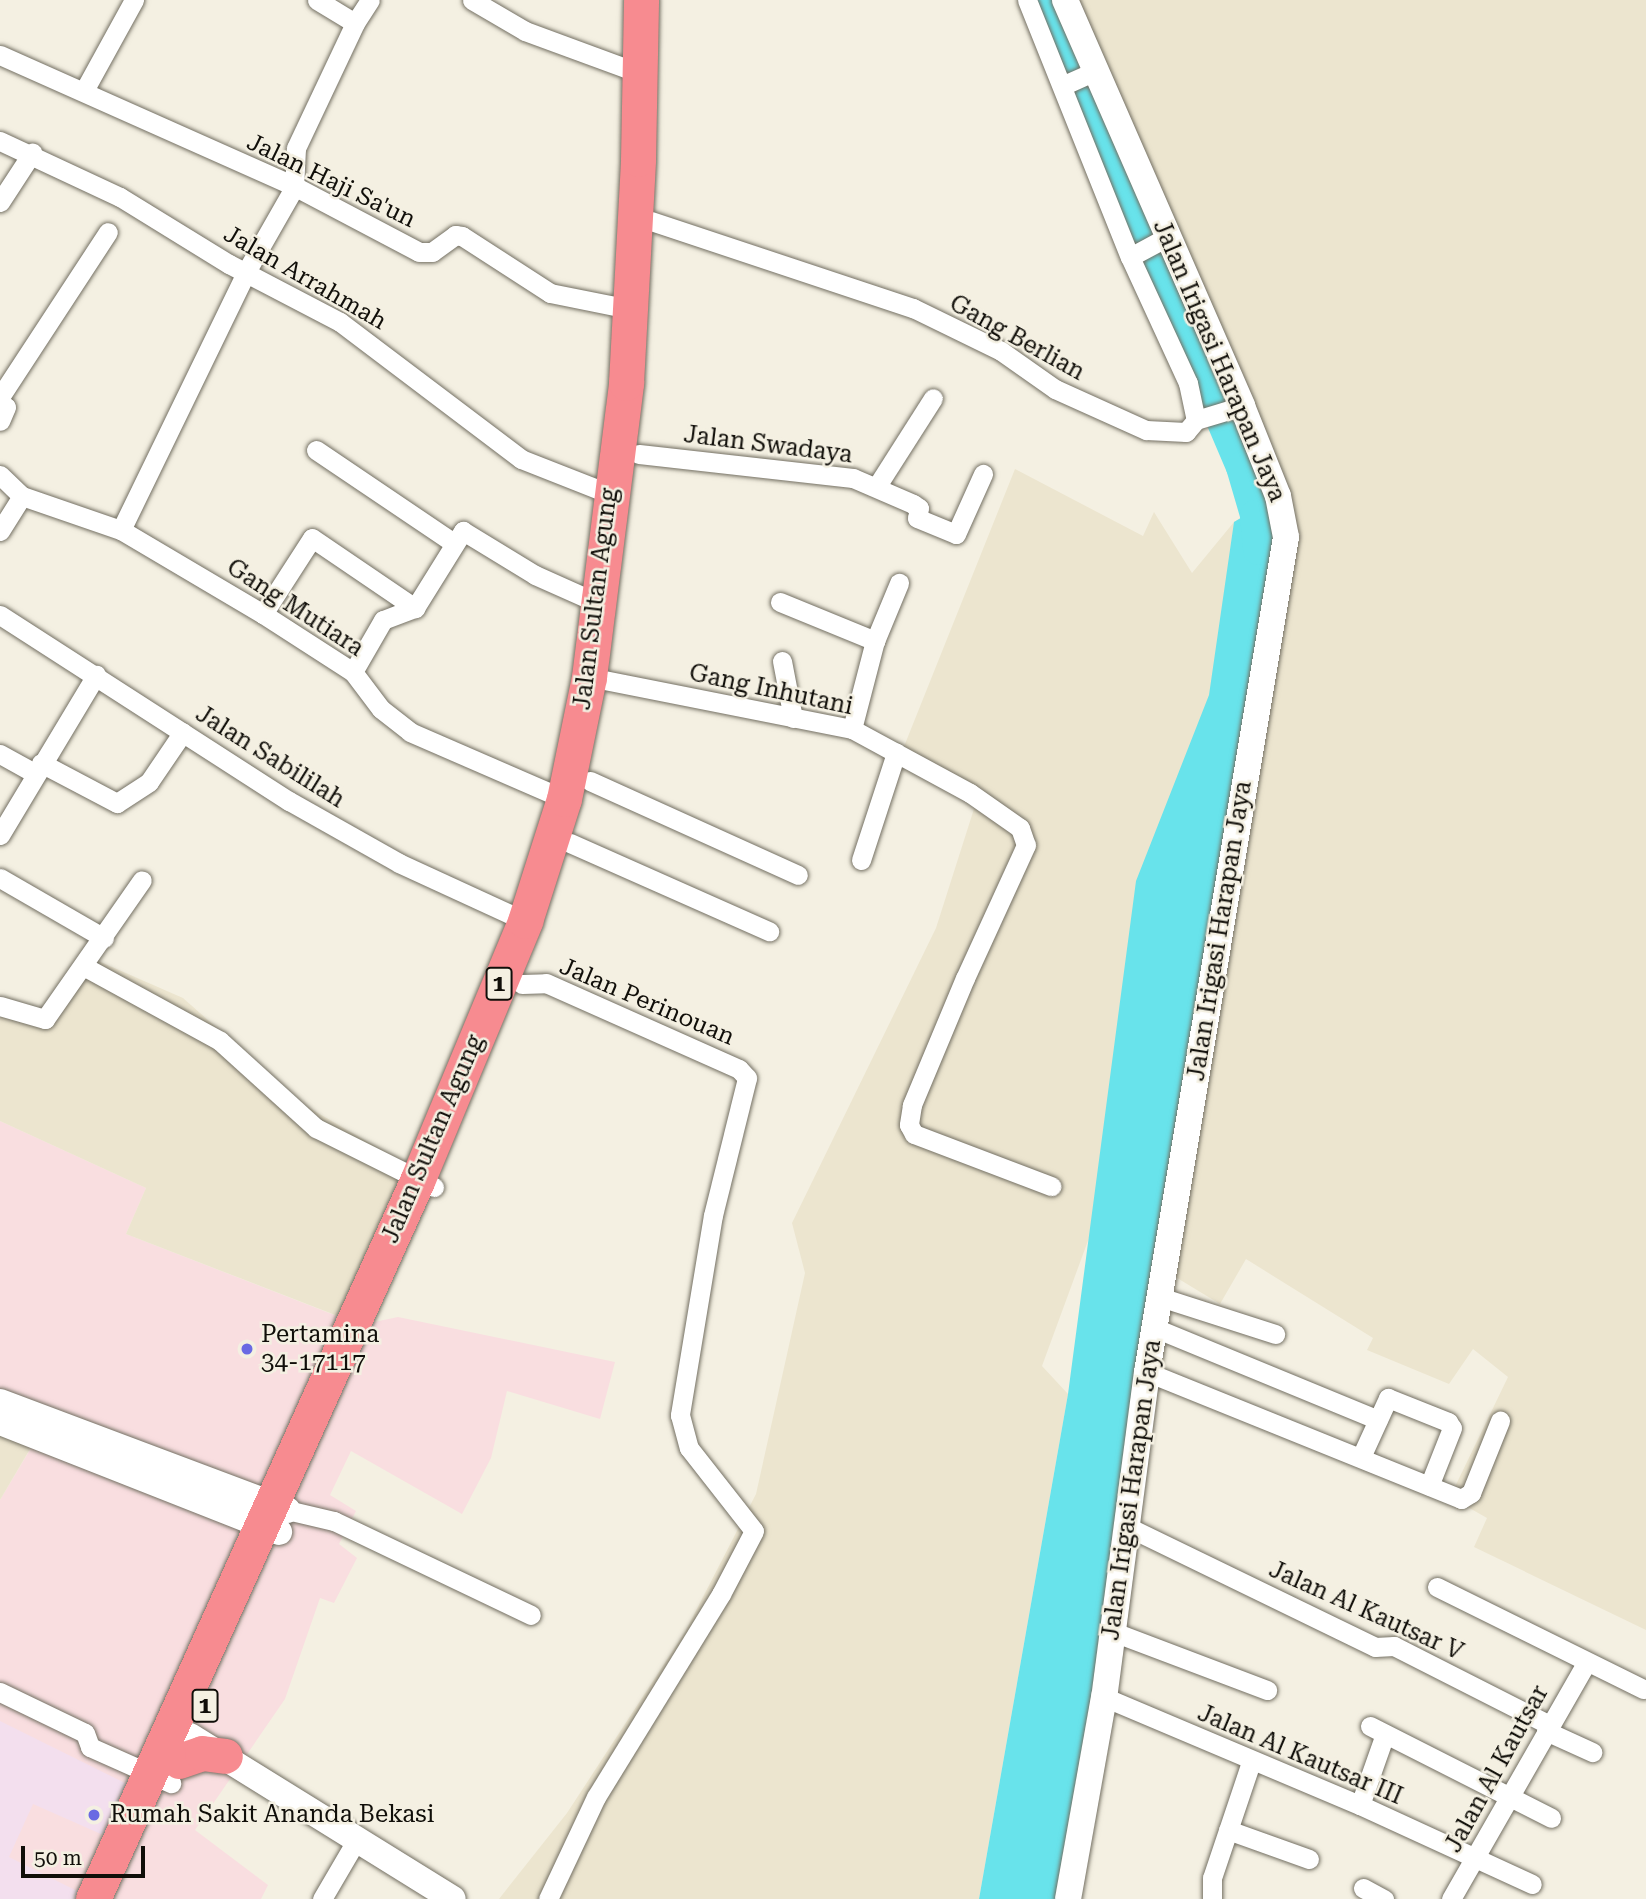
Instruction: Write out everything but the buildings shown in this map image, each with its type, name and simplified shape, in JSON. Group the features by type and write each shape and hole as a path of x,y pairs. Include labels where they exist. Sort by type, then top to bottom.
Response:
{"highway":[{"name":"Jalan Sultan Agung","path":"600,679 598,603 626,383 640,0"},
{"name":"Jalan Sultan Agung","path":"115,1899 275,1517 426,1184 522,984 570,843 577,790 600,679 639,454 649,350 656,0"},
{"name":"Jalan Sultan Agung","path":"426,1184 577,790"},
{"name":"Jalan Sultan Agung","path":"93,1899 177,1750"},
{"path":"177,1750 225,1755"}],"street":[{"path":"85,89 134,0"},
{"path":"317,0 355,23"},
{"path":"121,530 246,272 295,186 296,148 355,23 370,0"},
{"path":"472,0 524,31 639,73"},
{"path":"1027,0 1067,84 1134,254 1204,419 1237,407"},
{"name":"Jalan Irigasi Harapan Jaya","path":"1065,0 1092,72 1278,496 1286,537 1154,1328 1124,1525 1104,1697 1068,1899"},
{"name":"Jalan Haji Sa'un","path":"0,55 85,89 295,186 419,251 432,252 455,235 462,236 550,293 629,309"},
{"path":"1067,84 1092,72"},
{"name":"Jalan Arrahmah","path":"0,141 32,153 120,197 368,340 513,454 610,494"},
{"path":"0,202 32,153"},
{"name":"Gang Berlian","path":"651,221 912,308 1001,351 1055,389 1146,430 1186,432 1204,419"},
{"path":"0,397 108,232"},
{"path":"1134,254 1164,238"},
{"path":"877,486 933,398"},
{"path":"0,403 6,407 0,421"},
{"path":"316,450 454,543"},
{"name":"Jalan Swadaya","path":"639,454 738,462 774,471 853,478 877,486 883,494 919,508 917,518 952,533 960,530 983,474"},
{"path":"0,475 22,496 0,531"},
{"name":"Gang Mutiara","path":"22,496 121,530 263,614 353,672 382,709 410,732 577,790 798,875"},
{"path":"353,672 383,620 415,607 454,543 467,531 535,575 598,603"},
{"path":"263,614 307,539 312,538 415,607"},
{"path":"852,729 875,641 899,583"},
{"path":"780,602 875,641"},
{"name":"Jalan Sabililah","path":"0,615 289,801 399,863 525,920"},
{"path":"782,661 793,718"},
{"path":"0,835 96,675"},
{"name":"Gang Inhutani","path":"600,679 852,729 970,793 1020,828 1026,845 959,990 912,1105 909,1125 914,1134 1051,1185"},
{"path":"0,754 117,803 149,782 183,732"},
{"path":"861,860 896,753"},
{"path":"570,843 769,931"},
{"path":"0,878 104,938"},
{"path":"0,1006 45,1019 85,967 142,880"},
{"path":"85,967 202,1028 237,1054 316,1128 426,1184"},
{"name":"Jalan Perinouan","path":"522,984 546,983 580,997 739,1069 747,1078 713,1215 680,1415 689,1448 754,1531 721,1594 596,1797 548,1899"},
{"path":"1160,1297 1275,1334"},
{"path":"1154,1328 1378,1420"},
{"path":"1147,1372 1429,1486 1466,1498 1500,1421"},
{"path":"1361,1457 1390,1398 1450,1424 1429,1486"},
{"path":"0,1402 275,1517"},
{"path":"0,1422 275,1517 334,1521 531,1615"},
{"name":"Jalan Al Kautsar V","path":"1124,1525 1375,1647 1394,1646 1592,1752"},
{"path":"1437,1587 1643,1689"},
{"path":"1111,1631 1267,1690"},
{"name":"Jalan Al Kautsar","path":"1451,1899 1477,1857 1508,1795 1586,1663"},
{"path":"0,1692 85,1733 90,1747 177,1750"},
{"name":"Jalan Al Kautsar III","path":"1104,1697 1251,1762 1360,1805 1531,1884"},
{"path":"1360,1805 1377,1730 1551,1818"},
{"path":"225,1755 453,1899"},
{"path":"1212,1899 1212,1878 1251,1762"},
{"path":"1228,1830 1309,1859"},
{"path":"322,1899 357,1839"},
{"path":"1363,1888 1384,1899"}],"shaded area":[{"path":"1065,0 1646,0 1646,1630 1474,1547 1487,1518 1450,1497 1508,1377 1473,1349 1449,1384 1367,1350 1373,1338 1246,1259 1220,1304 1093,1227 1042,1366 1068,1394 979,1899 499,1899 567,1813 685,1632 756,1494 805,1273 792,1223 936,928 980,790 903,749 1015,469 1143,536 1154,512 1192,573 1234,522 1277,496"},
{"path":"80,953 183,998 304,1105 420,1172 361,1325 126,1234 146,1188 0,1121 0,1019 9,1002 50,1019"},
{"path":"0,1121 146,1188 126,1234 360,1325 398,1317 615,1362 600,1419 507,1391 491,1458 462,1514 351,1451 330,1495 356,1511 339,1544 357,1558 334,1603 320,1598 285,1699 195,1830 268,1885 261,1899 0,1899 0,1500 50,1416 0,1396"},
{"path":"0,1396 50,1415 0,1500"},
{"name":"Rumah Sakit Ananda Bekasi","path":"0,1721 129,1785 119,1842 33,1804 9,1857 93,1899 0,1899"}],"water":[{"path":"1278,496 1285,528 1068,1899 979,1899 1068,1394 1136,881 1209,695 1234,522"}],"waterway":[{"path":"1042,0 1241,467 1255,515 1258,550"}],"place":[{"name":"Pertamina 34-17117","path":"247,1349"},
{"name":"Rumah Sakit Ananda Bekasi","path":"94,1815"}]}
